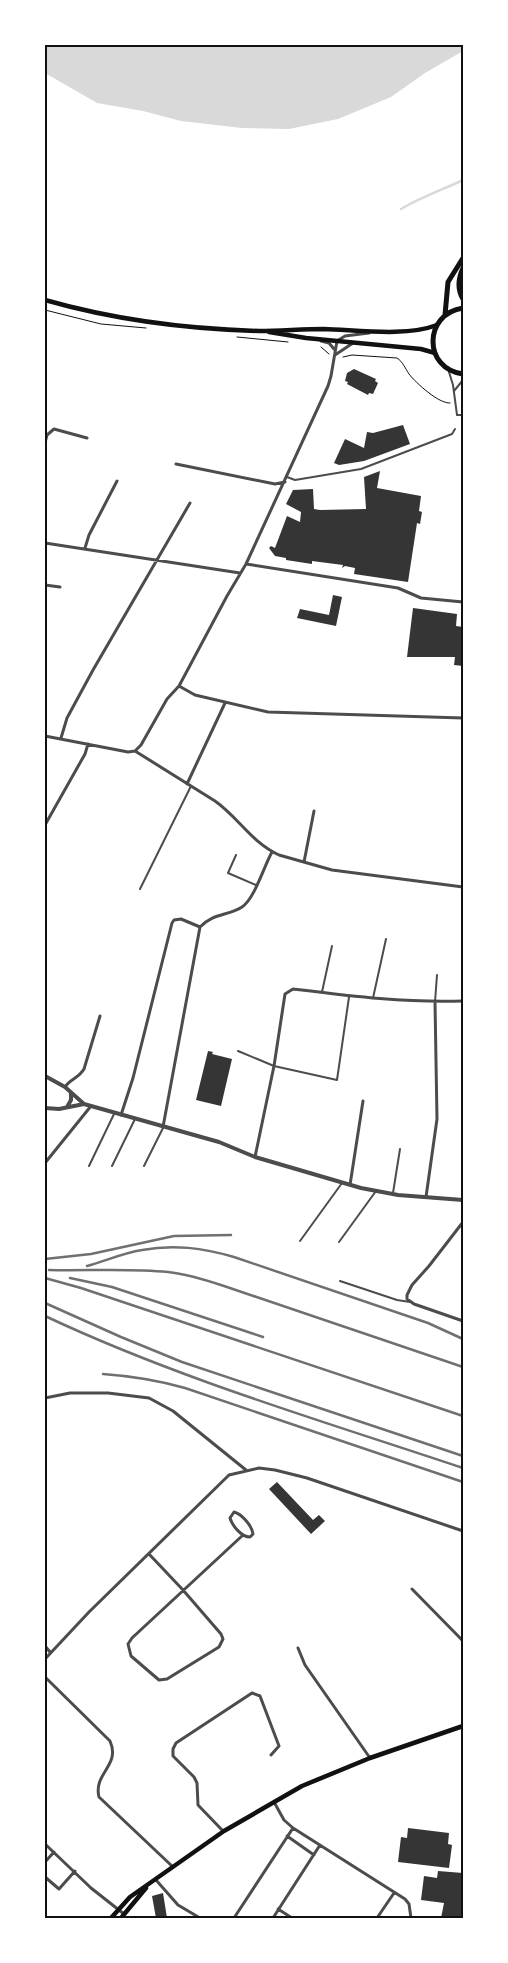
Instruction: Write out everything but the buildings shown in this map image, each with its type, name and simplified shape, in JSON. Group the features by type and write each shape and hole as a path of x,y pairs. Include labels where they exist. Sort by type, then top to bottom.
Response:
{"main road":[{"path":"445,315 448,282 463,258"},
{"path":"463,268 458,288 463,299"},
{"path":"45,300 91,313 142,322 260,331 353,343 409,347 434,353"},
{"path":"463,308 445,315 437,325 432,338 434,353 438,359 449,370 463,374"},
{"path":"260,331 299,329 415,331 437,325"},
{"path":"113,1917 118,1909 130,1898 224,1832 314,1780 370,1758 463,1726"},
{"path":"122,1916 149,1885"}],"street":[{"path":"45,736 128,752 135,751 141,745 168,699 179,686 246,564 328,386 337,341 345,336 377,331"},
{"path":"316,339 329,343 334,349"},
{"path":"335,356 353,343"},
{"path":"45,443 47,436 54,429 88,438"},
{"path":"176,464 275,484 284,482"},
{"path":"85,548 89,535 117,481"},
{"path":"60,738 67,718 190,503"},
{"path":"45,543 85,548 156,562 240,573"},
{"path":"246,564 398,588 420,598 463,602"},
{"path":"45,585 60,587"},
{"path":"179,686 195,695 262,711 293,714 463,718"},
{"path":"189,785 225,703"},
{"path":"45,825 86,754 88,744"},
{"path":"135,751 226,808 248,834 272,852 332,870 463,887"},
{"path":"304,862 314,811"},
{"path":"163,1127 200,927 217,914 244,905 249,900 272,852"},
{"path":"120,1115 133,1078 172,923 174,920 181,919 200,927"},
{"path":"255,1157 274,1066 285,994 288,990 293,988 373,999 436,1002 463,1001"},
{"path":"426,1198 437,1119 436,1002"},
{"path":"65,1087 72,1078 81,1075 84,1069 100,1016"},
{"path":"45,1076 65,1087 84,1104"},
{"path":"67,1107 71,1100 71,1092"},
{"path":"350,1185 364,1101"},
{"path":"45,1108 59,1110 84,1104 219,1142 255,1157 342,1184 393,1194 463,1200"},
{"path":"45,1163 91,1106"},
{"path":"463,1222 409,1289 407,1295 410,1302 463,1321"},
{"path":"45,1398 70,1393 108,1393 149,1398 173,1410 247,1470"},
{"path":"45,1659 229,1475 247,1470 266,1468 307,1478 463,1531"},
{"path":"234,1512 239,1513 252,1529 253,1534 250,1537 243,1535 230,1520 230,1515 234,1512"},
{"path":"149,1554 183,1590 221,1634 222,1643 219,1647 167,1679 159,1680 131,1656 128,1644 183,1590 243,1535"},
{"path":"412,1589 463,1641"},
{"path":"45,1646 50,1652"},
{"path":"298,1648 305,1666 370,1758"},
{"path":"45,1677 110,1741 114,1750 113,1759 100,1779 97,1789 99,1797 174,1867"},
{"path":"224,1832 198,1805 197,1782 173,1756 173,1749 176,1743 252,1693 260,1696 279,1746 271,1756"},
{"path":"274,1802 284,1820 293,1828 409,1904 411,1918"},
{"path":"234,1918 293,1828"},
{"path":"287,1836 314,1855"},
{"path":"45,1844 91,1888 118,1909 122,1916"},
{"path":"273,1918 320,1845"},
{"path":"45,1862 54,1852"},
{"path":"45,1877 59,1888 75,1871"},
{"path":"156,1880 178,1905 200,1918"},
{"path":"377,1918 394,1893"},
{"path":"278,1909 292,1918"}],"lane":[{"path":"449,370 457,414 463,415"},
{"path":"454,391 463,380"},
{"path":"287,477 295,480 361,469 452,434 455,429"},
{"path":"140,889 189,785"},
{"path":"236,855 228,873 256,885"},
{"path":"373,999 386,940"},
{"path":"322,992 332,946"},
{"path":"436,1002 437,975"},
{"path":"238,1051 274,1066 337,1080 349,996"},
{"path":"89,1166 115,1113"},
{"path":"112,1166 136,1119"},
{"path":"144,1166 163,1127"},
{"path":"393,1194 400,1149"},
{"path":"300,1241 342,1184"},
{"path":"339,1242 376,1191"},
{"path":"340,1281 397,1300 410,1302"}],"path":[{"path":"335,356 344,357 352,355 397,358 416,383 446,403 455,402"}],"shaded area":[{"path":"45,45 463,45 463,51 425,73 391,97 338,119 289,129 242,128 181,121 143,111 97,103 45,73"}],"waterway":[{"path":"401,209 463,180"}],"railway":[{"path":"45,1259 91,1254 174,1236 231,1235"},
{"path":"87,1266 128,1253 154,1248 177,1247 211,1251 234,1257 428,1323 463,1339"},
{"path":"49,1270 138,1270 168,1272 203,1279 463,1367"},
{"path":"45,1278 81,1288 463,1416"},
{"path":"70,1278 112,1287 263,1337"},
{"path":"45,1303 182,1362 463,1456"},
{"path":"45,1316 147,1360 199,1379 463,1468"},
{"path":"103,1374 144,1379 185,1388 463,1482"}]}
